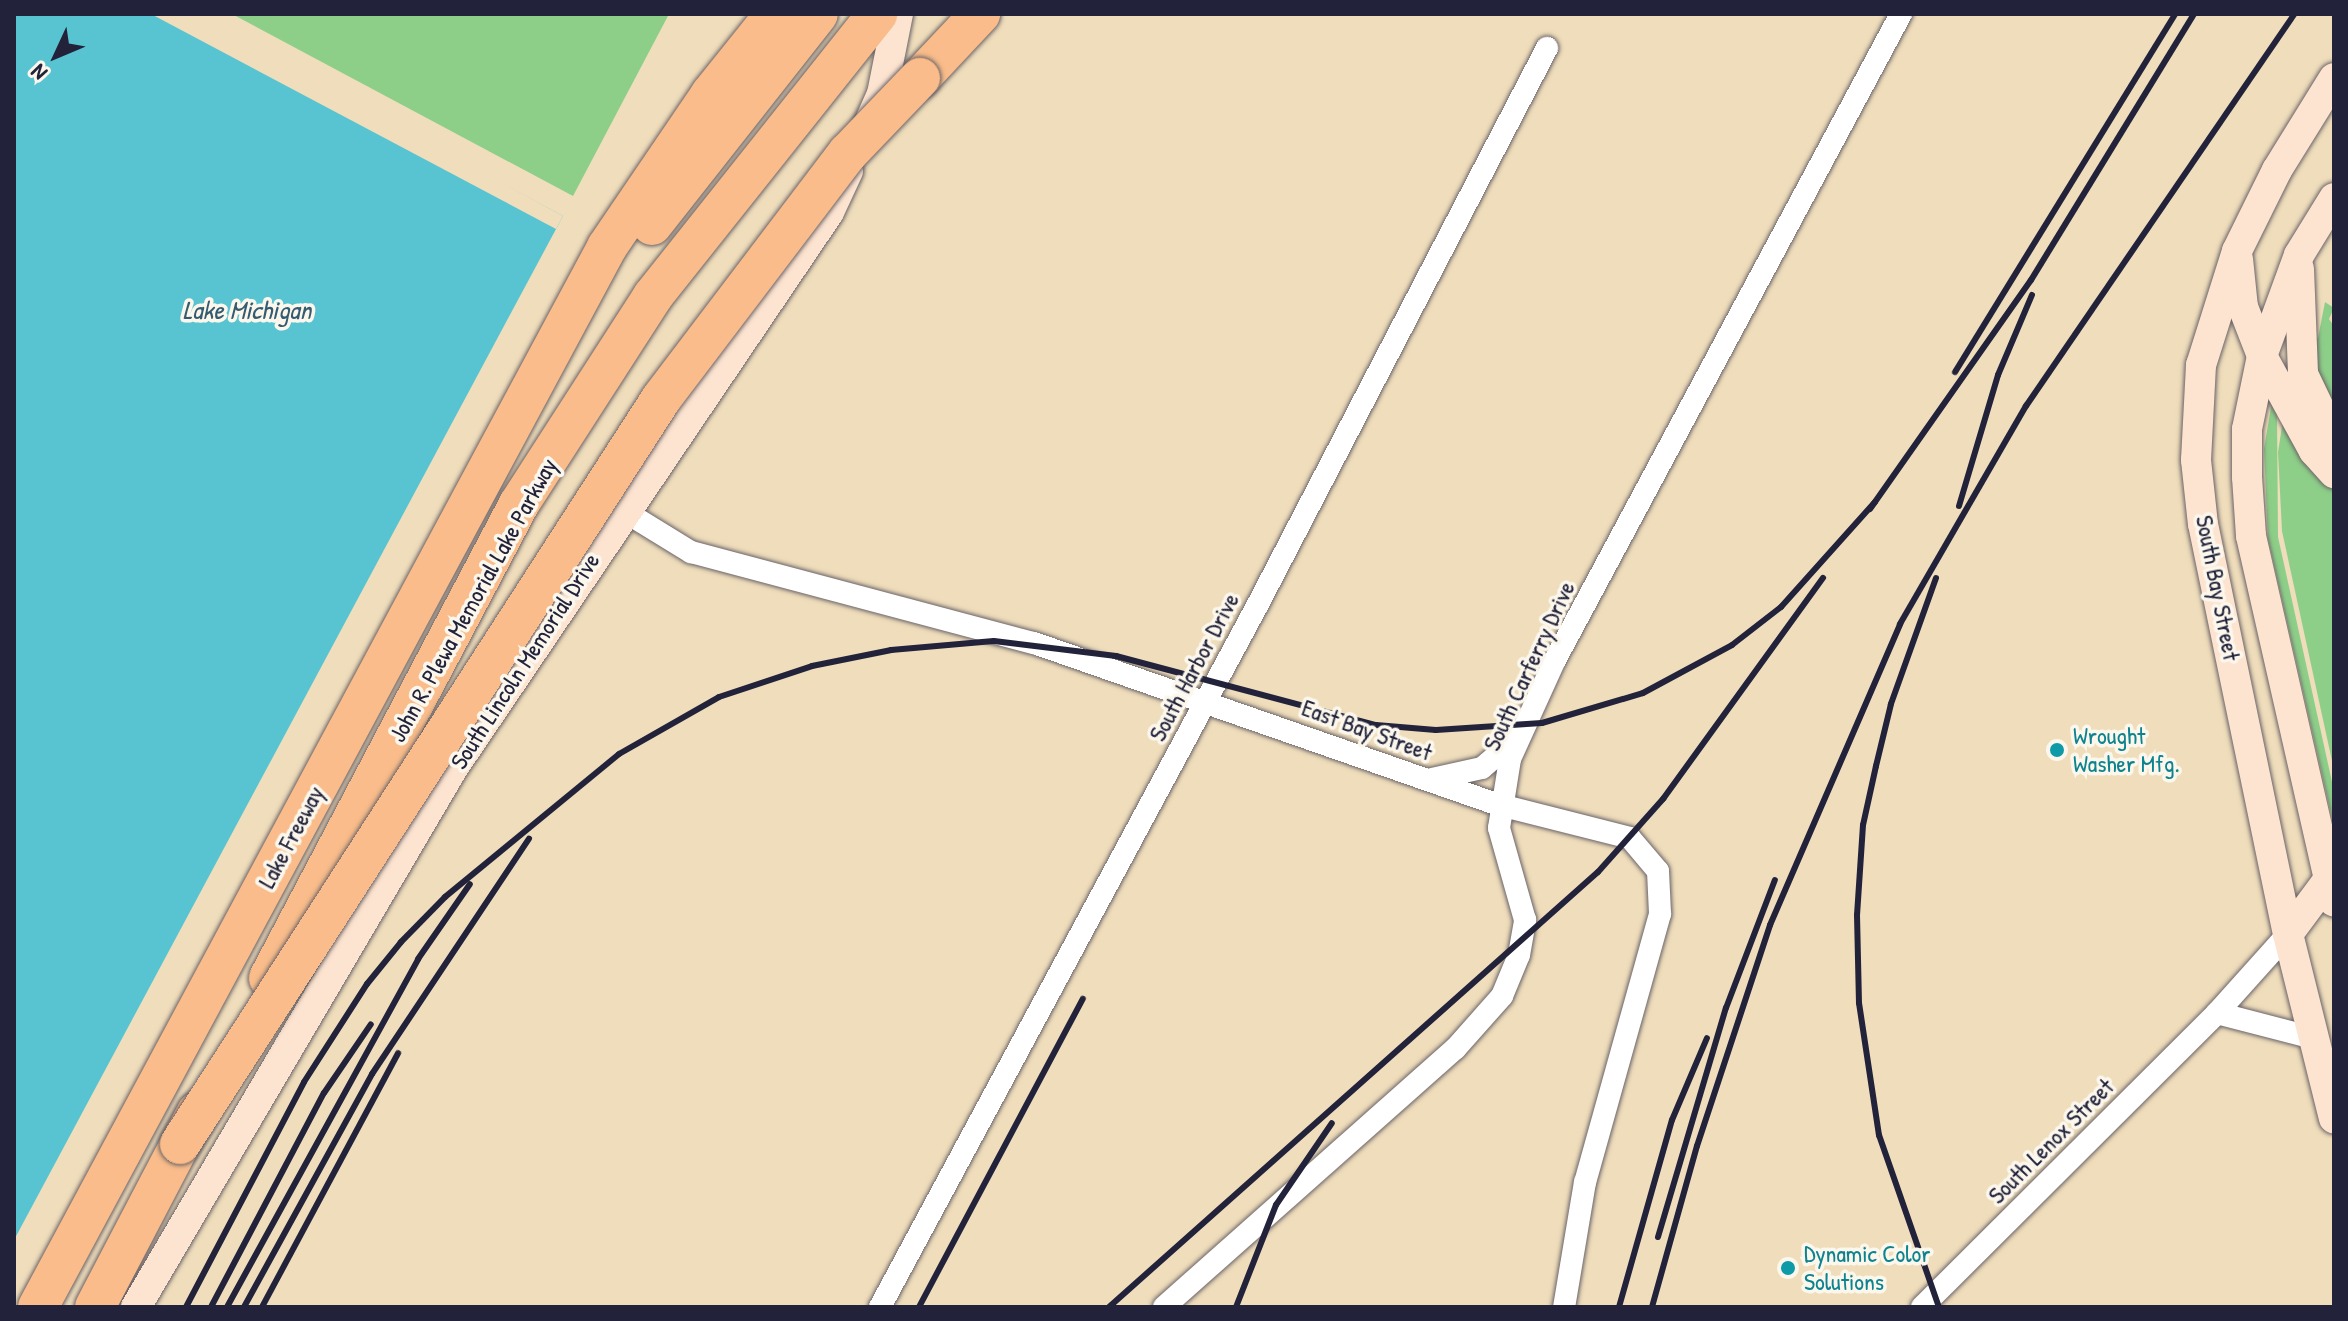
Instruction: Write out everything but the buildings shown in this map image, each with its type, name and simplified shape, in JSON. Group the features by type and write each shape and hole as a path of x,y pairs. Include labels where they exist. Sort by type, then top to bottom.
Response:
{"highway":[{"path":"540,366 607,247 711,94 775,14"},
{"path":"540,366 818,14"},
{"name":"John R. Plewa Memorial Lake Parkway","path":"180,1144 519,504 653,296 877,14"},
{"path":"95,1307 180,1144 661,399 848,153 980,14"},
{"name":"Lake Freeway","path":"38,1307 540,366"}],"main road":[{"name":"South Lincoln Memorial Drive","path":"136,1307 453,768 829,212 882,94 898,14"},
{"name":"South Bay Street","path":"2334,78 2277,170 2237,251 2201,365 2196,460 2203,524 2288,934 2334,1118"},
{"name":"South Bay Street","path":"2332,884 2251,536 2247,429 2262,356 2299,255 2334,198"},
{"path":"2237,251 2243,307 2262,356 2314,451 2334,473"},
{"path":"2299,255 2303,374 2334,439"},
{"path":"2288,934 2332,884"}],"street":[{"name":"South Carferry Drive","path":"1164,1307 1455,1049 1502,996 1519,955 1525,920 1499,828 1500,805 1521,735 1555,660 1815,166 1901,14"},
{"name":"South Harbor Drive","path":"880,1307 1205,700 1547,48"},
{"name":"East Bay Street","path":"624,511 691,552 1034,643 1500,805 1630,838 1651,859 1661,888 1660,914 1624,1054 1585,1182 1564,1307"},
{"path":"1428,779 1482,768 1521,735"},
{"name":"South Lenox Street","path":"1922,1307 2217,1013 2288,934"},
{"path":"2217,1013 2314,1038"}],"green space":[{"path":"232,14 669,14 573,196"},
{"path":"2325,302 2334,308 2329,319 2334,326 2334,420 2320,391 2311,338 2318,338"},
{"path":"2272,401 2277,412 2278,537 2334,791 2333,822 2268,539 2264,449"},
{"path":"2283,420 2334,492 2334,770 2282,531 2278,452"}],"water":[{"name":"Lake Michigan","path":"14,14 185,14 563,216 14,1240"}],"pier":[{"path":"151,14 194,14 563,216 556,229"}],"railway":[{"path":"1955,372 2175,14"},
{"path":"1870,509 2031,280 2194,14"},
{"path":"1652,1307 1697,1146 1770,925 1900,624 2026,406 2294,14"},
{"path":"1959,506 1998,375 2032,295"},
{"path":"186,1307 304,1082 367,984 401,942 445,897 619,754 719,697 812,666 891,650 994,641 1116,656 1376,725 1436,730 1542,723 1643,693 1732,645 1781,607 1875,502"},
{"path":"1109,1307 1598,872 1663,799 1823,578"},
{"path":"1936,578 1891,704 1876,766 1863,825 1857,915 1859,1003 1879,1135 1939,1307"},
{"path":"244,1307 372,1074 529,839"},
{"path":"1658,1237 1726,1008 1775,880"},
{"path":"227,1307 418,959 470,884"},
{"path":"919,1307 1083,999"},
{"path":"211,1307 324,1093 371,1024"},
{"path":"1619,1307 1672,1120 1707,1038"},
{"path":"262,1307 398,1053"},
{"path":"1236,1307 1276,1205 1332,1123"}],"place":[{"name":"Wrought Washer Mfg.","path":"2057,750"},
{"name":"Dynamic Color Solutions","path":"1788,1268"}]}
